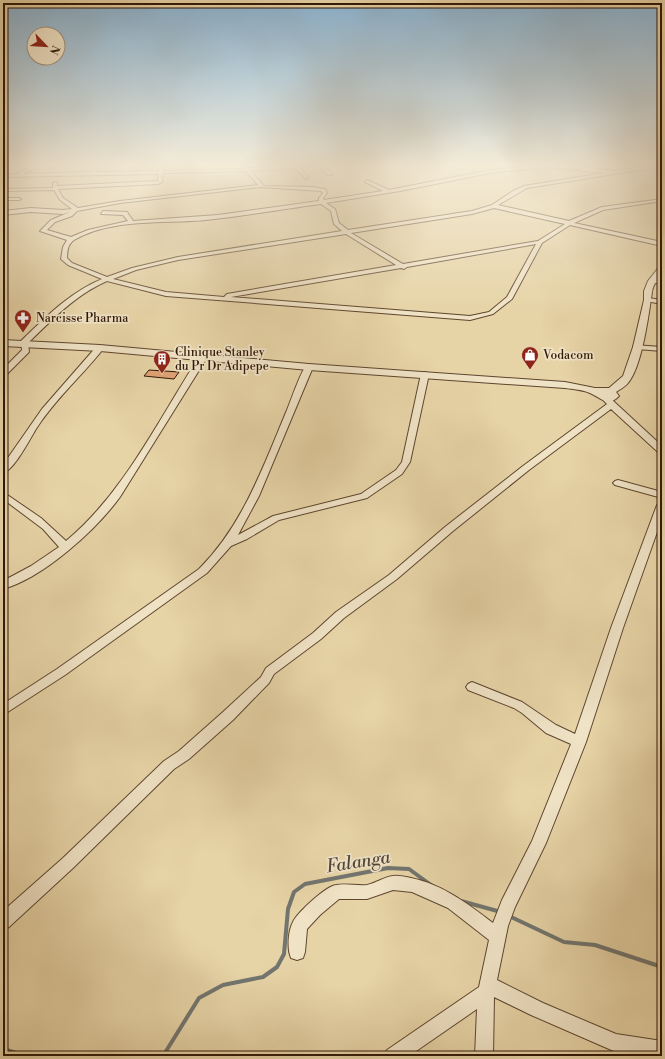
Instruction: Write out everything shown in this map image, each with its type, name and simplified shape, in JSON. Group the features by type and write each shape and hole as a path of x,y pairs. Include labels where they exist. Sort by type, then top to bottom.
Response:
{"street":[{"path":"72,213 53,221 43,230 71,239 102,228 131,222 205,218 238,213"},
{"path":"125,213 131,222"},
{"path":"334,213 337,224 347,233 404,267"},
{"path":"24,343 75,296 107,279 145,266 222,252 301,241 464,213"},
{"path":"527,213 662,244"},
{"path":"207,299 375,269 404,267 540,242 569,223 592,213"},
{"path":"71,239 64,250 65,261 107,279 166,294 207,299 464,318 485,316 510,298 540,242"},
{"path":"3,922 86,846 165,769 184,755 228,716 264,680 270,671 317,636 340,615 394,576 609,398 624,382 637,347 648,300 648,291 652,282 662,268"},
{"path":"652,282 662,282"},
{"path":"648,300 662,302"},
{"path":"3,343 100,348 204,356 309,367 565,385 595,391 609,398 662,451"},
{"path":"3,373 26,350 24,343"},
{"path":"637,347 662,349"},
{"path":"3,470 17,453 37,421 67,384 100,348"},
{"path":"3,585 34,570 64,548 100,515 115,497 204,356"},
{"path":"3,710 61,672 203,571 216,560 225,544 240,526 263,478 309,367"},
{"path":"225,544 243,537 276,518 364,496 399,472 406,462 425,374"},
{"path":"618,483 662,495"},
{"path":"3,495 21,507 59,539 64,548"},
{"path":"484,1056 487,989 499,931 508,905 539,843 579,742 617,628 662,505"},
{"path":"472,688 522,708 550,729 579,742"},
{"path":"297,952 299,926 314,910 336,892 366,892 393,883 412,884 434,893 454,903 499,931"},
{"path":"487,989 616,1043 662,1050"},
{"path":"393,1056 487,989"}],"building":[{"name":"Clinique Stanley du Pr Dr Adipepe","path":"149,370 179,372 174,379 144,376"}],"waterway":[{"name":"Falanga","path":"163,1056 199,998 223,985 263,977 277,967 284,954 288,909 294,892 305,884 388,868 409,869 431,885"},
{"name":"Falanga","path":"461,901 501,912"},
{"name":"Falanga","path":"509,916 564,942 595,945 662,967"},
{"name":"Falanga","path":"3,1049 27,1056"}],"place":[{"name":"Narcisse Pharma","path":"23,333"},
{"name":"Vodacom","path":"530,370"},
{"name":"Clinique Stanley du Pr Dr Adipepe","path":"162,374"}]}
